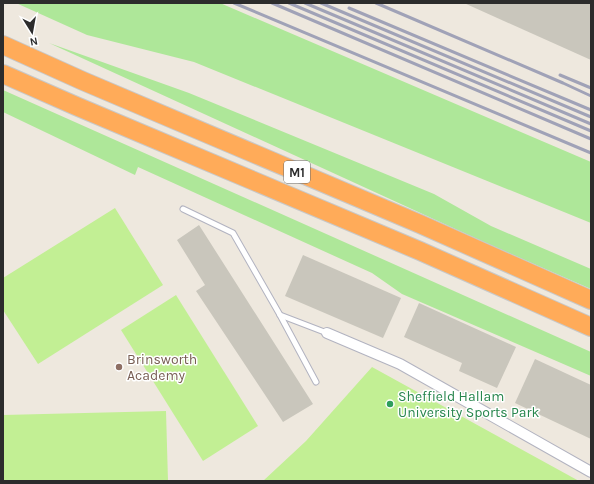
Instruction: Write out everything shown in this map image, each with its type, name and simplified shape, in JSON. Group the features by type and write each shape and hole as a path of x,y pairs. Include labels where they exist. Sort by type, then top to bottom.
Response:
{"highway":[{"name":"M1","path":"3,45 83,81 420,224 591,300"},
{"name":"M1","path":"3,74 420,251 591,327"}],"street":[{"path":"327,333 400,364 591,472"}],"lane":[{"path":"183,209 233,233 316,382"},
{"path":"280,315 327,333"}],"green space":[{"path":"16,3 220,3 591,162 591,223 194,62 87,35"},
{"path":"49,43 189,93 434,194 491,226 591,269 591,289 486,243"},
{"path":"3,90 591,352 591,376 402,294 372,273 138,167 135,175 3,112"},
{"path":"115,208 163,285 38,364 3,310 3,278"},
{"path":"176,295 258,426 203,461 121,330"},
{"name":"Sheffield Hallam University Sports Park","path":"372,367 579,481 263,481 306,441"},
{"path":"166,411 168,481 3,481 3,415"}],"building":[{"path":"464,3 591,3 591,60"},
{"path":"199,225 313,404 283,422 196,291 205,285 177,240"},
{"path":"303,255 401,298 383,338 285,296"},
{"path":"419,303 516,347 497,388 459,371 462,363 404,337"},
{"path":"535,359 591,385 591,439 515,403"}],"railway":[{"path":"234,3 591,153"},
{"path":"272,3 591,139"},
{"path":"289,3 591,131"},
{"path":"305,3 591,124"},
{"path":"321,3 591,117"},
{"path":"376,3 591,96"},
{"path":"349,8 591,110"},
{"path":"560,75 591,88"}],"place":[{"name":"Brinsworth Academy","path":"119,367"},
{"name":"Sheffield Hallam University Sports Park","path":"390,404"}]}
